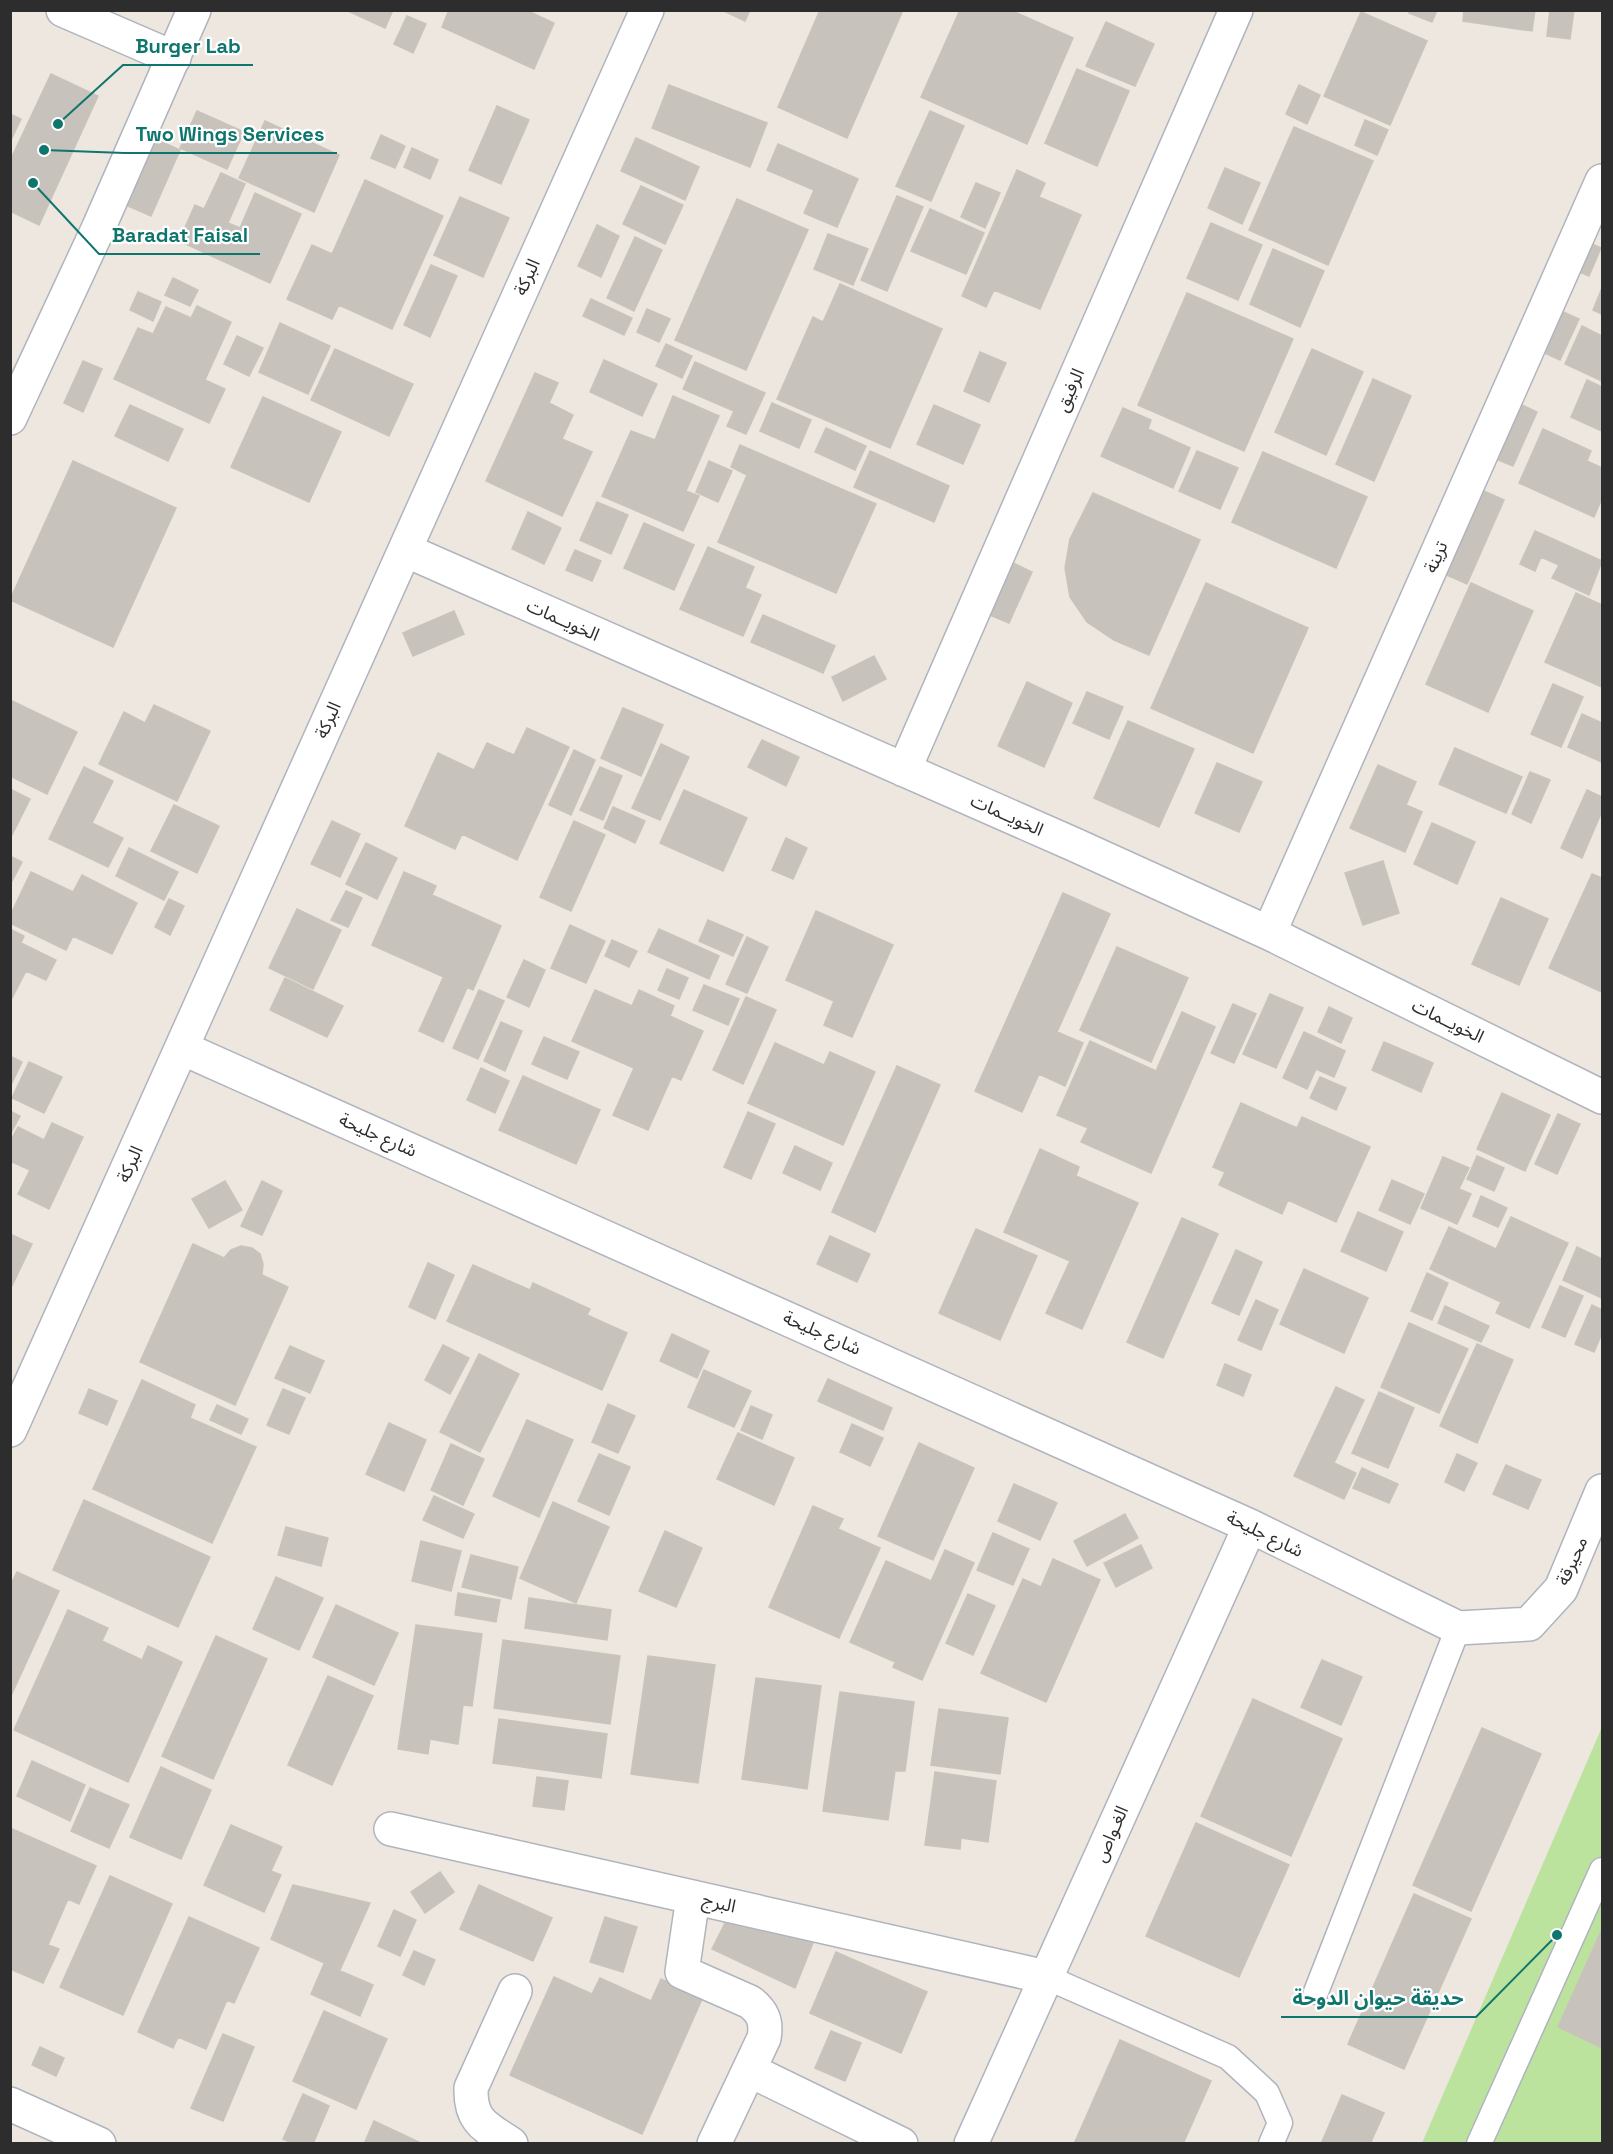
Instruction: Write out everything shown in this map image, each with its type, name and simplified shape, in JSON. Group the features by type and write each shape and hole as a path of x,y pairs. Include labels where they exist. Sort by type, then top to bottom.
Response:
{"street":[{"path":"63,10 174,58"},
{"path":"10,418 194,10"},
{"name":"البركة","path":"10,1431 647,10"},
{"name":"الرفيق","path":"904,770 1236,10"},
{"name":"ترينة","path":"1269,933 1602,181"},
{"name":"الخويــمات","path":"405,550 1269,933 1602,1097"},
{"name":"شارع جليحة","path":"182,1048 1250,1526 1458,1629"},
{"name":"محيرقة","path":"1458,1629 1529,1624 1561,1589 1602,1491"},
{"name":"الغـواص","path":"971,2144 1250,1526"},
{"name":"البرج","path":"391,1829 1046,1977"},
{"path":"693,1897 682,1972 750,2002 759,2008 766,2028 764,2038 714,2144"},
{"path":"511,2144 484,2127 475,2116 470,2103 471,2088 515,1991"},
{"path":"749,2070 901,2144"},
{"path":"10,2104 99,2144"}],"lane":[{"path":"1316,1992 1458,1629"},
{"path":"1479,2144 1602,1870"},
{"path":"1046,1977 1228,2057 1267,2093 1280,2123 1271,2144"}],"green space":[{"path":"1602,1727 1602,2143 1422,2143"}],"building":[{"path":"346,10 393,10 385,28"},
{"path":"449,10 526,10 554,23 534,69 442,27"},
{"path":"722,10 750,10 745,21"},
{"path":"820,10 903,10 847,138 778,107"},
{"path":"960,10 1010,10 1073,38 1027,144 921,97"},
{"path":"1410,10 1437,10 1432,22 1409,13"},
{"path":"1464,10 1535,10 1532,31 1463,21"},
{"path":"1550,10 1574,10 1570,39 1547,36"},
{"path":"1361,12 1427,41 1390,125 1324,96"},
{"path":"407,16 426,24 413,53 394,44"},
{"path":"1106,22 1154,44 1135,86 1086,66"},
{"path":"1077,69 1129,91 1097,166 1045,143"},
{"path":"51,74 98,96 39,225 10,211 10,161"},
{"path":"669,85 767,123 750,167 652,128"},
{"path":"1299,85 1320,95 1307,124 1286,114"},
{"path":"497,106 529,120 501,184 469,170"},
{"path":"197,111 244,132 227,169 180,148"},
{"path":"930,111 964,126 931,201 896,186"},
{"path":"10,114 21,119 10,142"},
{"path":"1365,120 1388,130 1377,155 1355,145"},
{"path":"265,121 339,155 314,212 239,178"},
{"path":"1294,127 1373,161 1328,265 1249,230"},
{"path":"381,135 405,146 395,168 371,158"},
{"path":"636,138 699,167 685,200 621,171"},
{"path":"156,139 180,150 151,216 126,205"},
{"path":"778,144 858,179 837,227 804,213 814,190 767,170"},
{"path":"412,148 438,160 430,179 404,167"},
{"path":"1225,168 1260,183 1242,224 1208,208"},
{"path":"1017,170 1045,183 1039,197 1081,215 1040,309 994,290 986,307 962,296"},
{"path":"221,173 245,184 228,223 240,228 255,193 301,214 270,283 179,241 195,205 204,209"},
{"path":"365,180 443,216 392,329 339,305 332,319 287,299 312,245 332,254"},
{"path":"976,183 1000,193 985,228 961,217"},
{"path":"641,186 683,205 665,244 623,224"},
{"path":"897,196 923,207 887,291 861,280"},
{"path":"460,197 509,218 483,277 434,255"},
{"path":"737,199 808,230 746,370 675,340"},
{"path":"930,209 984,233 966,274 911,251"},
{"path":"1211,223 1262,245 1238,300 1187,278"},
{"path":"597,225 619,236 601,277 578,266"},
{"path":"828,234 868,249 853,285 814,269"},
{"path":"635,237 662,250 634,311 607,298"},
{"path":"1583,240 1601,248 1589,276 1570,268"},
{"path":"1273,249 1324,271 1300,327 1250,304"},
{"path":"431,265 457,276 430,337 404,325"},
{"path":"173,278 198,290 190,306 165,295"},
{"path":"840,284 942,329 890,448 777,399 813,317 823,322"},
{"path":"1602,288 1602,314 1593,310"},
{"path":"138,292 161,302 153,321 130,310"},
{"path":"1187,293 1293,339 1244,451 1138,405"},
{"path":"591,299 632,318 624,335 583,316"},
{"path":"197,306 231,322 205,380 225,389 209,423 114,379 138,328 153,334 166,307 191,318"},
{"path":"647,309 670,319 659,342 637,332"},
{"path":"1559,310 1579,319 1560,360 1540,351"},
{"path":"280,323 330,346 308,394 259,372"},
{"path":"1582,326 1602,336 1602,381 1565,364"},
{"path":"237,336 263,348 249,376 224,364"},
{"path":"666,344 692,356 682,378 656,366"},
{"path":"335,349 413,384 389,436 311,400"},
{"path":"1312,349 1363,372 1326,455 1275,432"},
{"path":"980,352 1006,363 989,402 964,391"},
{"path":"604,360 657,384 642,416 590,392"},
{"path":"83,361 102,369 83,412 64,403"},
{"path":"695,362 765,393 746,434 727,426 734,411 683,389"},
{"path":"535,373 558,383 549,403 573,415 562,439 592,452 562,516 486,481"},
{"path":"1373,379 1411,396 1374,481 1336,464"},
{"path":"1587,380 1602,387 1602,431 1571,417"},
{"path":"673,396 719,416 686,491 699,496 683,531 602,496 631,431 655,440"},
{"path":"263,397 341,432 309,502 231,467"},
{"path":"772,403 811,420 799,448 760,431"},
{"path":"1520,404 1537,412 1513,466 1496,459"},
{"path":"130,405 183,429 168,461 115,436"},
{"path":"934,405 980,425 963,464 917,444"},
{"path":"1123,408 1151,420 1148,429 1190,448 1173,488 1101,456"},
{"path":"826,428 866,446 855,470 815,452"},
{"path":"1543,429 1591,451 1587,461 1602,468 1602,498 1594,517 1519,483"},
{"path":"740,445 876,504 836,593 718,542 747,475 731,467"},
{"path":"870,451 949,486 934,522 854,487"},
{"path":"1197,451 1238,468 1220,509 1179,491"},
{"path":"1263,452 1367,497 1336,568 1232,522"},
{"path":"73,461 176,508 113,647 10,600"},
{"path":"709,461 732,471 718,502 696,492"},
{"path":"1477,488 1504,500 1467,584 1440,572"},
{"path":"1093,493 1200,540 1149,655 1114,640 1087,622 1070,597 1065,568 1070,539"},
{"path":"597,502 628,515 611,554 580,540"},
{"path":"528,512 561,528 544,564 512,549"},
{"path":"644,523 694,545 674,590 624,568"},
{"path":"1535,531 1602,561 1589,595 1552,578 1559,565 1541,557 1535,571 1520,564"},
{"path":"708,547 754,567 745,588 761,595 743,636 680,609"},
{"path":"575,550 601,561 592,581 566,570"},
{"path":"1013,563 1032,572 1009,623 990,615"},
{"path":"1206,583 1308,628 1253,753 1151,708"},
{"path":"1471,583 1533,611 1488,712 1426,684"},
{"path":"1576,593 1602,605 1602,687 1545,662"},
{"path":"454,611 464,634 413,656 403,633"},
{"path":"763,615 835,646 823,673 751,642"},
{"path":"874,656 886,679 843,701 832,677"},
{"path":"1027,682 1072,703 1044,767 998,746"},
{"path":"1553,684 1583,697 1561,747 1531,734"},
{"path":"1087,692 1123,707 1109,739 1073,723"},
{"path":"10,700 77,732 47,794 10,776"},
{"path":"154,705 210,731 177,801 99,764 124,712 145,723"},
{"path":"623,708 663,725 641,776 601,758"},
{"path":"1582,714 1602,723 1602,762 1568,747"},
{"path":"1128,721 1194,749 1159,827 1094,798"},
{"path":"527,728 569,747 517,860 462,834 455,849 405,826 438,753 474,770 487,743 514,755"},
{"path":"762,740 799,757 786,786 748,767"},
{"path":"661,744 689,757 660,820 632,808"},
{"path":"1455,748 1522,777 1506,813 1439,784"},
{"path":"574,750 595,760 571,815 549,805"},
{"path":"1217,763 1262,782 1239,832 1195,813"},
{"path":"1378,765 1416,782 1406,805 1422,812 1405,852 1350,828"},
{"path":"84,767 113,781 92,823 123,838 108,867 49,839"},
{"path":"600,767 622,776 603,820 580,810"},
{"path":"1530,772 1550,780 1531,823 1512,814"},
{"path":"10,789 30,799 11,837 10,837"},
{"path":"684,790 747,818 723,871 660,843"},
{"path":"1587,790 1602,797 1602,811 1582,858 1561,848"},
{"path":"174,805 219,826 197,873 151,851"},
{"path":"613,807 645,821 635,843 604,828"},
{"path":"332,821 360,834 340,877 311,864"},
{"path":"574,821 605,835 571,911 540,897"},
{"path":"1432,823 1475,842 1457,884 1414,864"},
{"path":"786,838 807,848 793,879 772,870"},
{"path":"366,843 397,858 377,899 346,884"},
{"path":"129,848 178,872 164,900 116,876"},
{"path":"10,856 22,862 10,885"},
{"path":"1383,861 1399,913 1363,925 1345,873"},
{"path":"31,872 73,892 82,875 137,903 112,954 73,936 66,950 10,923 10,916"},
{"path":"404,872 436,886 432,895 501,926 473,990 372,945"},
{"path":"1592,874 1602,878 1602,992 1549,968"},
{"path":"346,891 362,898 348,927 331,920"},
{"path":"1063,893 1110,914 1057,1032 1083,1043 1065,1086 1039,1074 1022,1112 975,1091"},
{"path":"1501,898 1548,919 1519,985 1472,964"},
{"path":"169,899 184,906 170,935 155,927"},
{"path":"297,909 341,930 313,989 269,968"},
{"path":"816,911 893,945 852,1037 824,1025 834,1001 786,980"},
{"path":"708,920 743,935 733,956 699,941"},
{"path":"570,925 605,941 586,983 551,968"},
{"path":"10,929 24,936 21,943 56,960 46,980 26,971 10,1002"},
{"path":"659,929 719,956 709,979 648,952"},
{"path":"747,937 768,947 747,993 726,984"},
{"path":"612,940 637,951 629,967 605,956"},
{"path":"1117,947 1188,978 1151,1062 1080,1030"},
{"path":"524,960 545,970 529,1007 507,997"},
{"path":"667,969 688,978 679,999 658,990"},
{"path":"285,978 343,1006 327,1037 270,1010"},
{"path":"443,978 467,988 443,1042 419,1031"},
{"path":"704,985 739,999 728,1025 693,1010"},
{"path":"479,990 504,1001 478,1059 453,1048"},
{"path":"595,990 632,1006 639,990 674,1006 670,1016 703,1031 681,1080 672,1076 648,1130 613,1115 634,1068 572,1041"},
{"path":"1270,994 1303,1008 1276,1068 1243,1054"},
{"path":"746,997 776,1010 743,1084 713,1070"},
{"path":"1233,1004 1256,1014 1234,1063 1211,1053"},
{"path":"1329,1007 1352,1018 1341,1043 1318,1032"},
{"path":"1182,1012 1215,1027 1151,1173 1081,1142 1088,1128 1057,1115 1090,1041 1156,1071"},
{"path":"501,1022 522,1031 505,1071 484,1061"},
{"path":"1304,1032 1345,1051 1334,1077 1316,1069 1307,1089 1283,1078"},
{"path":"544,1037 579,1052 567,1079 532,1064"},
{"path":"1384,1042 1433,1063 1421,1092 1372,1070"},
{"path":"775,1043 824,1065 830,1052 875,1072 843,1145 748,1103"},
{"path":"10,1056 22,1062 10,1087"},
{"path":"29,1062 62,1077 44,1113 12,1098"},
{"path":"897,1066 940,1085 875,1232 832,1212"},
{"path":"481,1068 509,1081 495,1113 467,1100"},
{"path":"523,1076 600,1110 576,1164 499,1130"},
{"path":"1320,1077 1346,1088 1336,1110 1310,1098"},
{"path":"1502,1093 1550,1115 1525,1171 1477,1149"},
{"path":"1241,1103 1297,1128 1302,1117 1370,1147 1336,1222 1288,1200 1282,1214 1219,1185 1225,1172 1213,1167"},
{"path":"10,1111 20,1116 12,1131 10,1130"},
{"path":"748,1112 775,1124 751,1179 724,1167"},
{"path":"1558,1114 1580,1124 1557,1174 1535,1164"},
{"path":"52,1123 83,1137 49,1209 18,1194 30,1170 10,1161 10,1142 18,1127 44,1140"},
{"path":"795,1146 832,1163 820,1190 783,1173"},
{"path":"1040,1149 1079,1167 1076,1176 1138,1203 1082,1329 1046,1313 1070,1261 1004,1232"},
{"path":"1477,1156 1504,1168 1494,1191 1467,1179"},
{"path":"1443,1157 1469,1168 1459,1189 1471,1194 1457,1224 1421,1208"},
{"path":"1392,1180 1424,1194 1410,1224 1379,1210"},
{"path":"225,1181 242,1210 209,1228 192,1199"},
{"path":"262,1181 282,1191 262,1235 241,1226"},
{"path":"1481,1196 1507,1208 1498,1227 1473,1216"},
{"path":"1358,1212 1403,1232 1386,1271 1341,1251"},
{"path":"1511,1217 1568,1243 1529,1328 1496,1313 1501,1302 1430,1269 1449,1227 1496,1249"},
{"path":"1182,1218 1218,1234 1163,1358 1127,1342"},
{"path":"976,1229 1037,1256 1000,1340 939,1313"},
{"path":"10,1234 32,1244 10,1290"},
{"path":"830,1236 870,1254 857,1282 817,1264"},
{"path":"193,1244 224,1258 231,1250 241,1246 252,1248 260,1254 263,1264 262,1275 288,1287 235,1405 140,1362"},
{"path":"1577,1247 1602,1259 1602,1298 1563,1280"},
{"path":"1236,1250 1262,1262 1239,1315 1212,1303"},
{"path":"428,1263 454,1275 435,1319 409,1307"},
{"path":"473,1265 530,1290 533,1283 590,1309 587,1315 627,1333 602,1390 447,1321"},
{"path":"1304,1269 1368,1298 1344,1353 1280,1324"},
{"path":"1427,1273 1448,1283 1432,1320 1411,1311"},
{"path":"1560,1286 1583,1296 1565,1337 1542,1327"},
{"path":"1256,1300 1278,1310 1261,1350 1238,1340"},
{"path":"1592,1305 1602,1310 1602,1333 1594,1352 1575,1344"},
{"path":"1445,1306 1489,1326 1481,1342 1438,1323"},
{"path":"1409,1323 1468,1349 1439,1413 1381,1387"},
{"path":"672,1334 709,1351 697,1378 660,1361"},
{"path":"1477,1344 1513,1360 1477,1443 1440,1426"},
{"path":"443,1345 469,1358 450,1394 425,1380"},
{"path":"290,1346 324,1361 310,1393 275,1378"},
{"path":"479,1354 519,1374 480,1452 440,1432"},
{"path":"1225,1364 1251,1375 1243,1396 1217,1385"},
{"path":"704,1370 751,1391 734,1427 688,1407"},
{"path":"828,1379 892,1408 883,1430 818,1401"},
{"path":"142,1380 195,1405 190,1418 256,1447 212,1543 93,1489"},
{"path":"1336,1387 1364,1400 1334,1463 1356,1473 1344,1499 1294,1476"},
{"path":"89,1389 117,1401 107,1425 79,1413"},
{"path":"283,1389 305,1398 289,1434 267,1425"},
{"path":"1379,1392 1414,1408 1388,1468 1352,1453"},
{"path":"608,1404 635,1416 618,1453 592,1442"},
{"path":"217,1405 248,1419 241,1434 210,1420"},
{"path":"751,1406 772,1415 762,1439 741,1430"},
{"path":"527,1420 573,1440 539,1517 493,1496"},
{"path":"389,1423 426,1440 404,1491 366,1474"},
{"path":"852,1424 883,1438 870,1466 840,1452"},
{"path":"738,1433 794,1458 774,1505 717,1479"},
{"path":"919,1443 974,1468 933,1560 878,1536"},
{"path":"451,1444 484,1459 463,1505 431,1490"},
{"path":"599,1454 630,1467 609,1515 578,1501"},
{"path":"1457,1454 1477,1463 1464,1491 1445,1482"},
{"path":"1506,1465 1541,1480 1528,1509 1493,1494"},
{"path":"1362,1468 1398,1484 1389,1503 1353,1488"},
{"path":"1014,1484 1057,1503 1040,1540 998,1521"},
{"path":"434,1496 474,1514 463,1538 423,1520"},
{"path":"84,1500 210,1557 178,1627 53,1570"},
{"path":"553,1502 609,1527 576,1603 520,1578"},
{"path":"813,1506 843,1519 838,1529 880,1548 839,1638 769,1607"},
{"path":"1125,1514 1138,1538 1087,1566 1074,1541"},
{"path":"286,1527 328,1538 321,1566 278,1555"},
{"path":"665,1531 702,1548 676,1607 639,1591"},
{"path":"993,1533 1029,1549 1013,1585 977,1570"},
{"path":"421,1541 461,1551 451,1591 412,1581"},
{"path":"1141,1545 1152,1568 1116,1587 1104,1563"},
{"path":"945,1550 974,1563 922,1680 893,1667"},
{"path":"471,1555 518,1567 511,1599 462,1587"},
{"path":"1053,1559 1100,1580 1046,1702 981,1673 1023,1579 1041,1587"},
{"path":"886,1561 931,1581 895,1662 850,1642"},
{"path":"17,1572 59,1591 10,1698 10,1586"},
{"path":"276,1577 323,1598 299,1650 253,1629"},
{"path":"458,1593 500,1600 496,1622 455,1615"},
{"path":"968,1594 995,1606 973,1655 946,1643"},
{"path":"529,1598 611,1610 607,1640 525,1628"},
{"path":"336,1605 398,1633 374,1685 313,1657"},
{"path":"68,1610 108,1628 102,1641 142,1660 148,1646 182,1662 128,1782 14,1730"},
{"path":"416,1625 482,1634 472,1706 463,1705 458,1744 430,1739 428,1754 398,1749"},
{"path":"216,1636 267,1659 213,1779 162,1756"},
{"path":"503,1640 620,1656 610,1724 494,1708"},
{"path":"648,1656 715,1665 698,1783 631,1774"},
{"path":"1322,1660 1362,1677 1341,1725 1301,1707"},
{"path":"328,1676 373,1696 332,1785 288,1765"},
{"path":"756,1678 821,1686 807,1789 742,1779"},
{"path":"840,1692 914,1702 905,1771 895,1771 888,1820 823,1811"},
{"path":"1253,1699 1342,1739 1291,1856 1201,1816"},
{"path":"939,1709 1008,1718 1000,1774 931,1765"},
{"path":"499,1719 607,1734 601,1778 493,1763"},
{"path":"1482,1728 1541,1754 1471,1911 1413,1885"},
{"path":"32,1761 85,1785 70,1821 17,1796"},
{"path":"161,1767 211,1790 181,1859 130,1837"},
{"path":"935,1772 996,1781 988,1842 961,1838 960,1849 925,1845"},
{"path":"537,1777 568,1781 564,1810 533,1806"},
{"path":"90,1788 129,1805 109,1848 71,1831"},
{"path":"1196,1823 1289,1865 1239,1977 1146,1936"},
{"path":"231,1825 282,1847 271,1871 281,1875 264,1912 204,1885"},
{"path":"10,1828 96,1866 79,1904 68,1899 48,1945 59,1949 43,1983 10,1969"},
{"path":"440,1872 454,1892 425,1913 411,1892"},
{"path":"110,1876 172,1904 123,2015 60,1987"},
{"path":"293,1885 370,1903 340,1970 271,1939"},
{"path":"479,1885 552,1918 533,1961 460,1929"},
{"path":"1414,1894 1471,1919 1404,2069 1348,2044"},
{"path":"394,1910 416,1920 400,1956 378,1946"},
{"path":"189,1917 259,1948 234,2003 227,2000 206,2049 178,2037 173,2048 138,2032"},
{"path":"605,1917 637,1927 623,1972 590,1962"},
{"path":"725,1923 813,1943 795,1988 712,1949"},
{"path":"1602,1929 1602,2048 1558,2027"},
{"path":"414,1951 435,1960 424,1985 403,1975"},
{"path":"836,1952 927,1992 901,2053 810,2013"},
{"path":"324,1964 373,1985 360,2016 311,1994"},
{"path":"554,1977 592,1994 600,1978 651,2001 661,1979 703,1997 642,2134 510,2075"},
{"path":"324,2011 387,2039 356,2109 293,2081"},
{"path":"831,2031 861,2043 845,2081 815,2068"},
{"path":"223,2034 254,2047 223,2121 191,2108"},
{"path":"1120,2040 1211,2081 1183,2144 1074,2144"},
{"path":"40,2047 64,2058 56,2076 32,2065"},
{"path":"303,2094 329,2106 313,2144 294,2144 283,2139"},
{"path":"1342,2095 1384,2113 1370,2144 1321,2144"},
{"path":"374,2121 423,2144 364,2144"}],"place":[{"name":"Burger Lab","path":"58,124"},
{"name":"Two Wings Services","path":"44,150"},
{"name":"Baradat Faisal","path":"33,183"},
{"name":"حديقة حيوان الدوحة","path":"1557,1935"}]}
